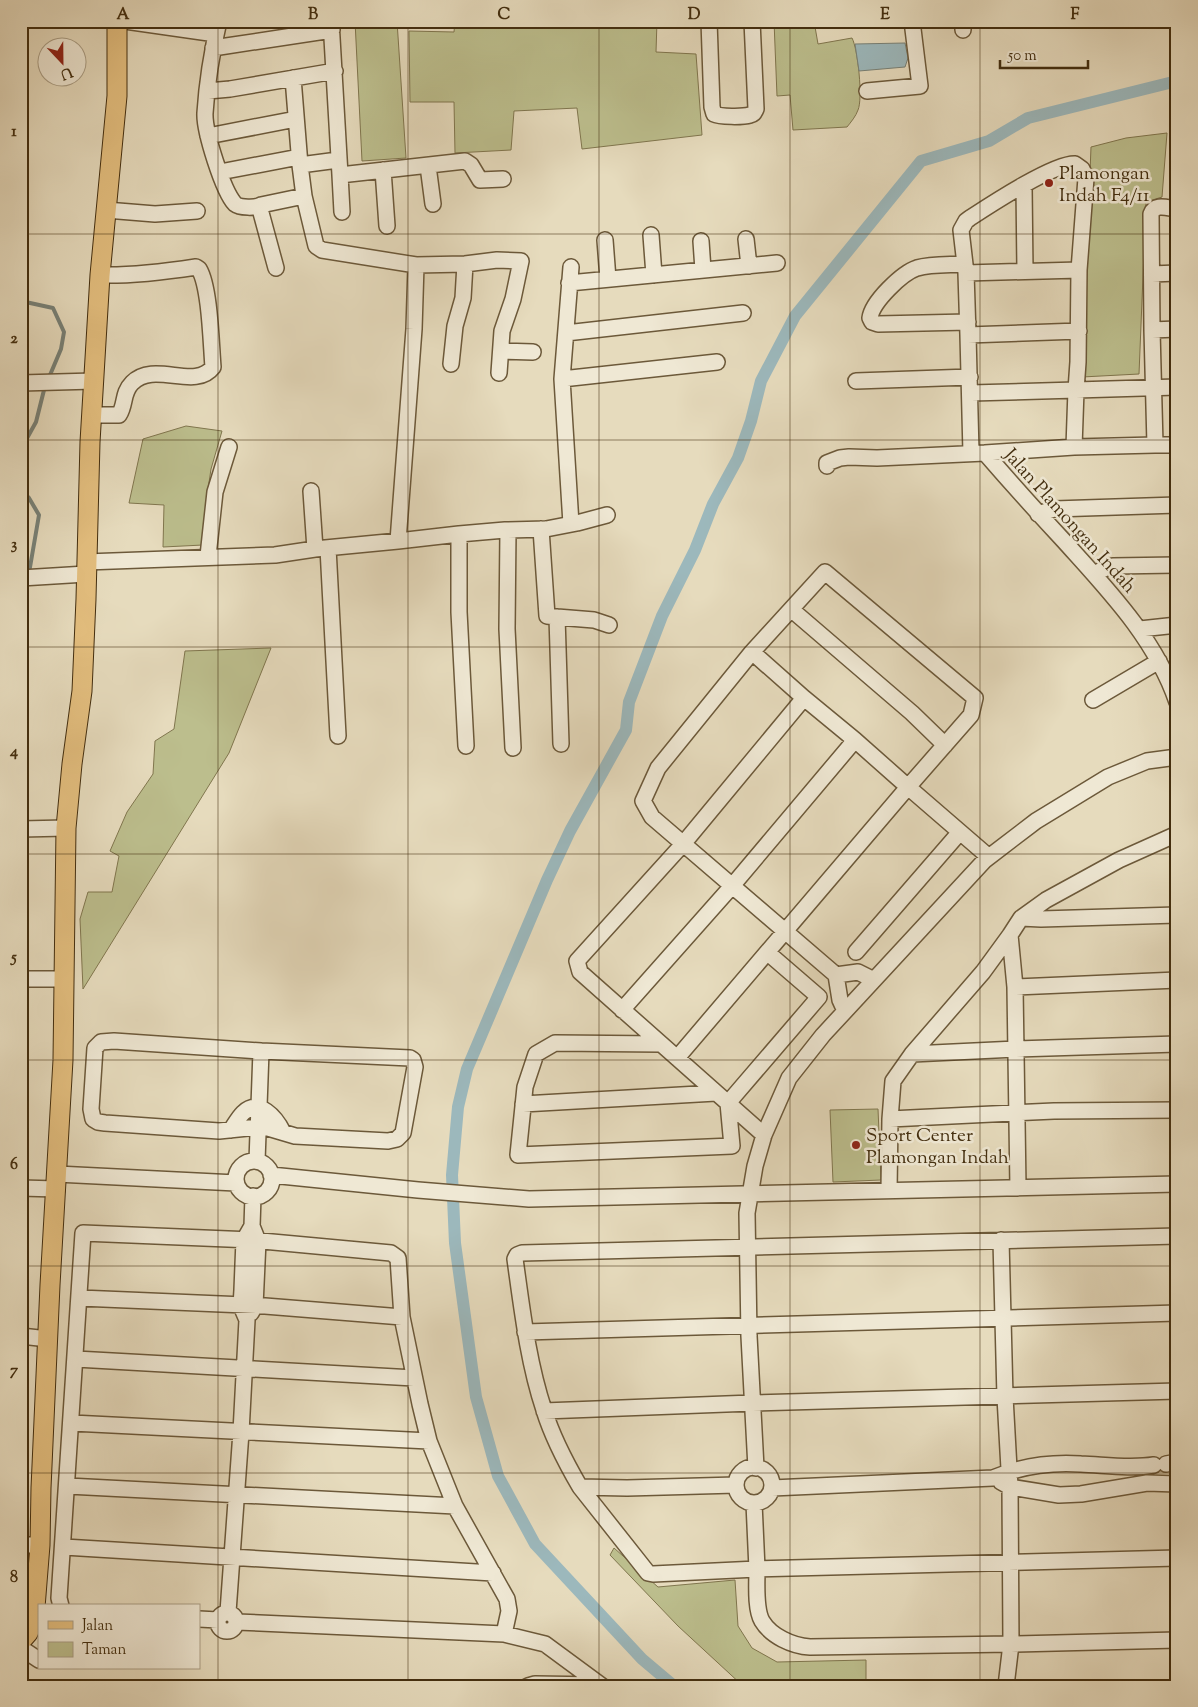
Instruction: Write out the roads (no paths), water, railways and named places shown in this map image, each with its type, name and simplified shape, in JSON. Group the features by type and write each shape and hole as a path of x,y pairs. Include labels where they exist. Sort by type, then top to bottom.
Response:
{"main road":[{"path":"21,1641 28,1633 34,1620 40,1545 48,1339 63,1060 66,828 82,690 88,487 100,275 118,96 117,21"}],"street":[{"path":"125,21 216,34 332,26 342,212"},
{"path":"709,21 712,107 714,114 720,117 748,116 753,114 756,109 752,21"},
{"path":"867,91 920,86 912,21"},
{"path":"216,34 205,113 208,136 220,172 236,205 241,207 257,207 304,196"},
{"path":"208,91 334,71"},
{"path":"293,78 299,161 304,196 314,241 320,249 416,265 465,264 497,260 521,261 513,299 502,331 499,374"},
{"path":"208,136 296,119"},
{"path":"220,172 299,161 339,167 383,170 467,162 480,180 504,179"},
{"path":"978,453 970,393 965,269 961,230 966,221 1024,186 1069,164 1080,166 1086,178 1079,270 1074,446"},
{"path":"428,166 433,204"},
{"path":"383,170 387,226"},
{"path":"1024,186 1025,271"},
{"path":"261,205 260,210 276,268"},
{"path":"1155,445 1152,330 1152,211 1159,207 1177,209"},
{"path":"106,210 155,214 197,211"},
{"path":"651,235 654,275"},
{"path":"746,239 748,266"},
{"path":"604,240 608,279"},
{"path":"701,241 703,270"},
{"path":"451,364 455,326 463,298 465,264"},
{"path":"569,283 777,264"},
{"path":"398,541 414,329 416,265"},
{"path":"92,415 119,415 125,392 131,383 142,375 161,374 190,377 209,371 213,367 204,282 198,267 134,275 100,275"},
{"path":"571,267 562,378 571,524"},
{"path":"1078,331 968,329 878,324 872,322 870,318 871,311 879,299 898,280 912,270 924,267 1025,271 1079,270"},
{"path":"1152,274 1177,273"},
{"path":"566,333 743,313"},
{"path":"1152,330 1177,329"},
{"path":"501,351 533,352"},
{"path":"562,378 717,362"},
{"path":"856,381 970,377"},
{"path":"21,383 94,381"},
{"path":"970,393 1177,387"},
{"path":"826,466 830,461 840,458 978,453 1074,446 1177,445"},
{"path":"208,556 215,492 229,447"},
{"name":"Jalan Plamongan Indah","path":"978,453 1094,574 1140,629 1174,685 1177,702"},
{"path":"311,492 321,548 338,736"},
{"path":"1038,514 1054,509 1177,505"},
{"path":"21,578 86,568 208,556 276,554 363,543 508,530 541,529 607,515"},
{"path":"541,529 547,616 594,620 609,625"},
{"path":"508,530 507,629 513,748"},
{"path":"459,534 460,612 466,746"},
{"path":"1094,574 1114,566 1177,565"},
{"path":"677,1058 786,932 908,787 971,715 975,698 825,572 752,652 658,768 644,801 652,817 683,844 786,932 836,975 840,1000 845,1011"},
{"path":"792,610 912,713 945,745"},
{"path":"557,617 561,744"},
{"path":"1140,629 1177,625"},
{"path":"752,652 989,857"},
{"path":"1093,700 1159,661"},
{"path":"764,1135 580,972 578,961 683,844 804,698"},
{"path":"622,1010 732,886 856,740"},
{"path":"756,1468 749,1325 747,1213 764,1135 789,1078 823,1035 989,857 1036,821 1108,777 1147,761 1177,757"},
{"path":"21,828 66,828"},
{"path":"856,952 960,832"},
{"path":"889,1191 890,1119 893,1081 912,1054 983,972 1021,918 1046,900 1119,860 1177,834"},
{"path":"1021,918 1177,915"},
{"path":"1010,935 1015,987 1018,1188"},
{"path":"661,1044 555,1043 536,1054 525,1087 518,1155 732,1146 728,1104 819,997 768,953"},
{"path":"836,975 858,972 874,980"},
{"path":"21,979 65,979"},
{"path":"1015,987 1177,980"},
{"path":"114,1041 261,1051 406,1057 412,1059 415,1063 403,1133 396,1140 296,1136 258,1127 231,1130 219,1131 105,1123 95,1120 92,1117 92,1109 96,1046 100,1042 114,1041"},
{"path":"912,1054 1177,1044"},
{"path":"257,1161 261,1051"},
{"path":"523,1104 716,1093"},
{"path":"231,1130 242,1113 249,1109 259,1108 269,1112 276,1118 283,1132"},
{"path":"890,1119 1054,1111 1177,1110"},
{"path":"257,1161 266,1166 271,1175 270,1186 258,1196 253,1196 242,1192 236,1183 237,1171 245,1163 257,1161"},
{"path":"271,1175 529,1199 1177,1184"},
{"path":"21,1188 57,1181 108,1177 236,1183"},
{"path":"227,1618 245,1369 253,1196"},
{"path":"60,1604 59,1598 64,1547 83,1233 251,1241 394,1254 400,1263 402,1317 429,1441 455,1506 509,1606 504,1634"},
{"path":"1177,1236 748,1246 519,1254 515,1259 525,1332 544,1411 567,1464 580,1487 648,1573 1177,1558"},
{"path":"1001,1240 1005,1397 1010,1487 1011,1644 1006,1686"},
{"path":"80,1298 248,1310 402,1317"},
{"path":"525,1332 1177,1313"},
{"path":"21,1336 48,1339"},
{"path":"76,1359 414,1378"},
{"path":"544,1411 752,1403 1177,1392"},
{"path":"72,1423 429,1441"},
{"path":"772,1488 993,1478 1009,1471 1040,1465 1160,1464"},
{"path":"1147,1483 1160,1464"},
{"path":"749,1468 756,1468 768,1474 772,1488 766,1499 754,1503 747,1502 741,1498 737,1492 736,1485 742,1472 749,1468"},
{"path":"993,1478 1010,1487 1059,1495 1081,1494 1147,1483 1177,1484"},
{"path":"580,1487 627,1488 736,1485"},
{"path":"68,1486 455,1506"},
{"path":"754,1503 758,1600 762,1620 780,1637 799,1646 1177,1640"},
{"path":"21,1545 40,1545"},
{"path":"64,1547 493,1574"},
{"path":"200,1619 227,1618 504,1634 545,1644 601,1685"},
{"path":"21,1648 38,1659"},
{"path":"528,1686 535,1684 601,1685"}],"water":[{"path":"905,43 908,58 905,67 859,71 855,44"}],"waterway":[{"path":"674,1686 642,1659 535,1544 498,1476 476,1397 455,1243 452,1175 458,1107 467,1069 547,880 570,831 626,730 629,702 662,616 695,550 713,504 738,458 751,421 761,381 795,316 921,161 989,141 1028,118 1177,81"},
{"path":"21,301 53,308 64,332 61,349 50,375"},
{"path":"21,449 36,422 45,386"},
{"path":"21,490 29,498 39,515 29,573"},
{"path":"21,625 26,583"}],"place":[{"name":"Plamongan Indah F4/11","path":"1049,183"},
{"name":"Sport Center Plamongan Indah","path":"856,1145"}]}
